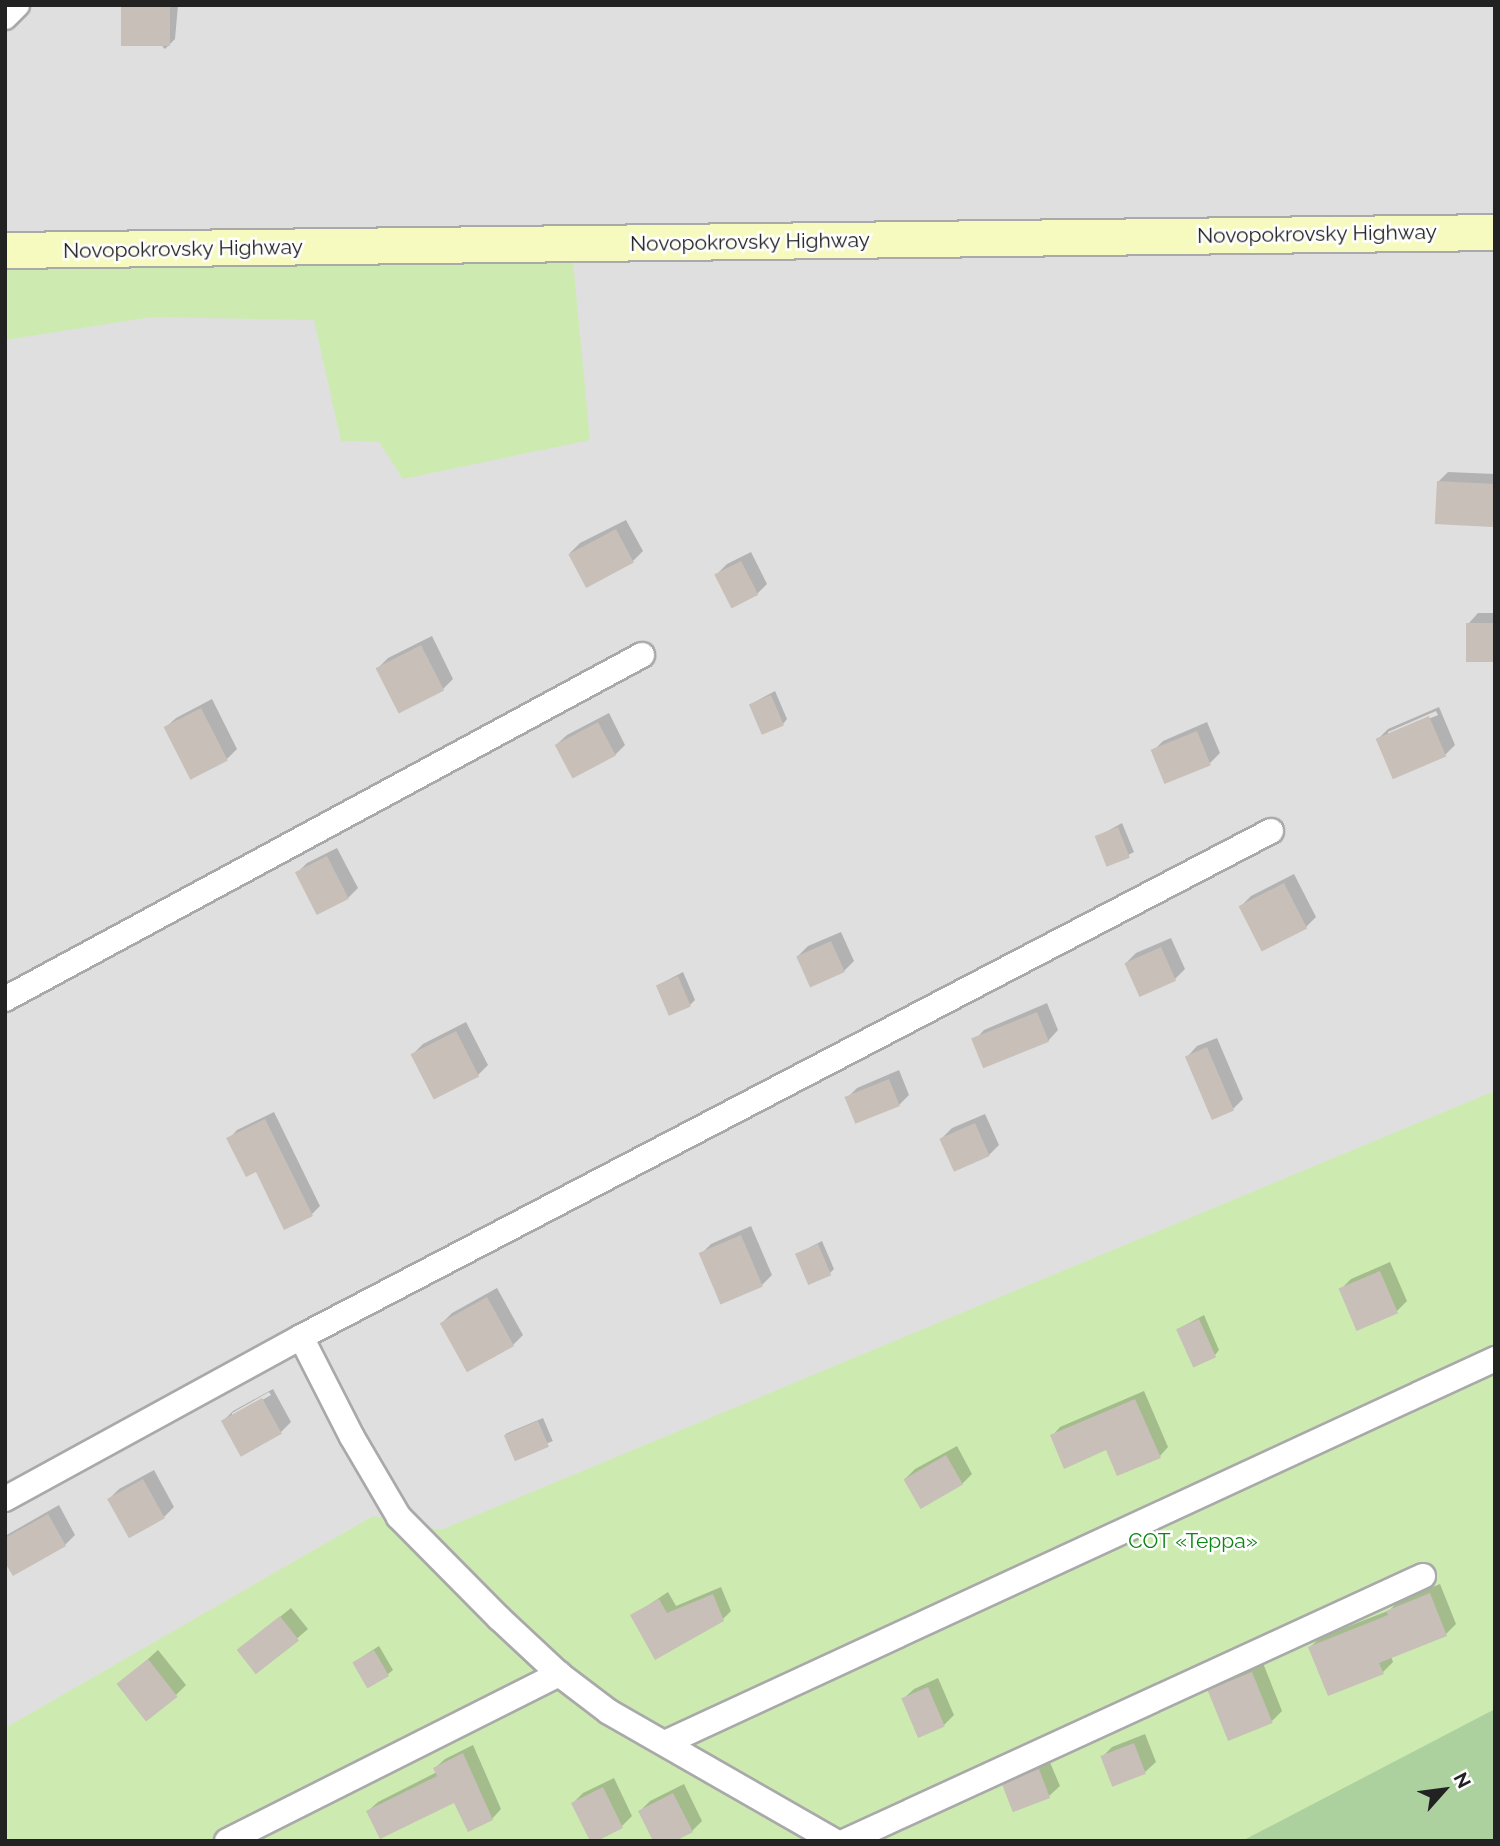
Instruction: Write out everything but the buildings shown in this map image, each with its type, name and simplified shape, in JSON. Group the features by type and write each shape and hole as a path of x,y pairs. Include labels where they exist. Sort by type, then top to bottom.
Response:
{"main road":[{"name":"Novopokrovsky Highway","path":"5,250 1495,232"}],"street":[{"path":"5,17 17,5"},
{"path":"5,999 642,655"},
{"path":"5,1499 301,1337 1271,831"},
{"path":"301,1337 352,1437 399,1517 499,1618 559,1674 609,1712 834,1841"},
{"path":"665,1744 1495,1359"},
{"path":"846,1841 1423,1576"},
{"path":"227,1841 559,1674"}],"shaded area":[{"path":"5,5 1495,5 1495,1841 5,1841"}],"green space":[{"path":"573,261 590,440 403,479 379,442 341,441 314,320 152,317 5,340 5,268"},
{"name":"СОТ «Терра»","path":"1492,1092 1495,1105 1495,1841 5,1841 5,1728 373,1516 441,1530"},
{"path":"1495,1709 1495,1841 1242,1841"}]}
